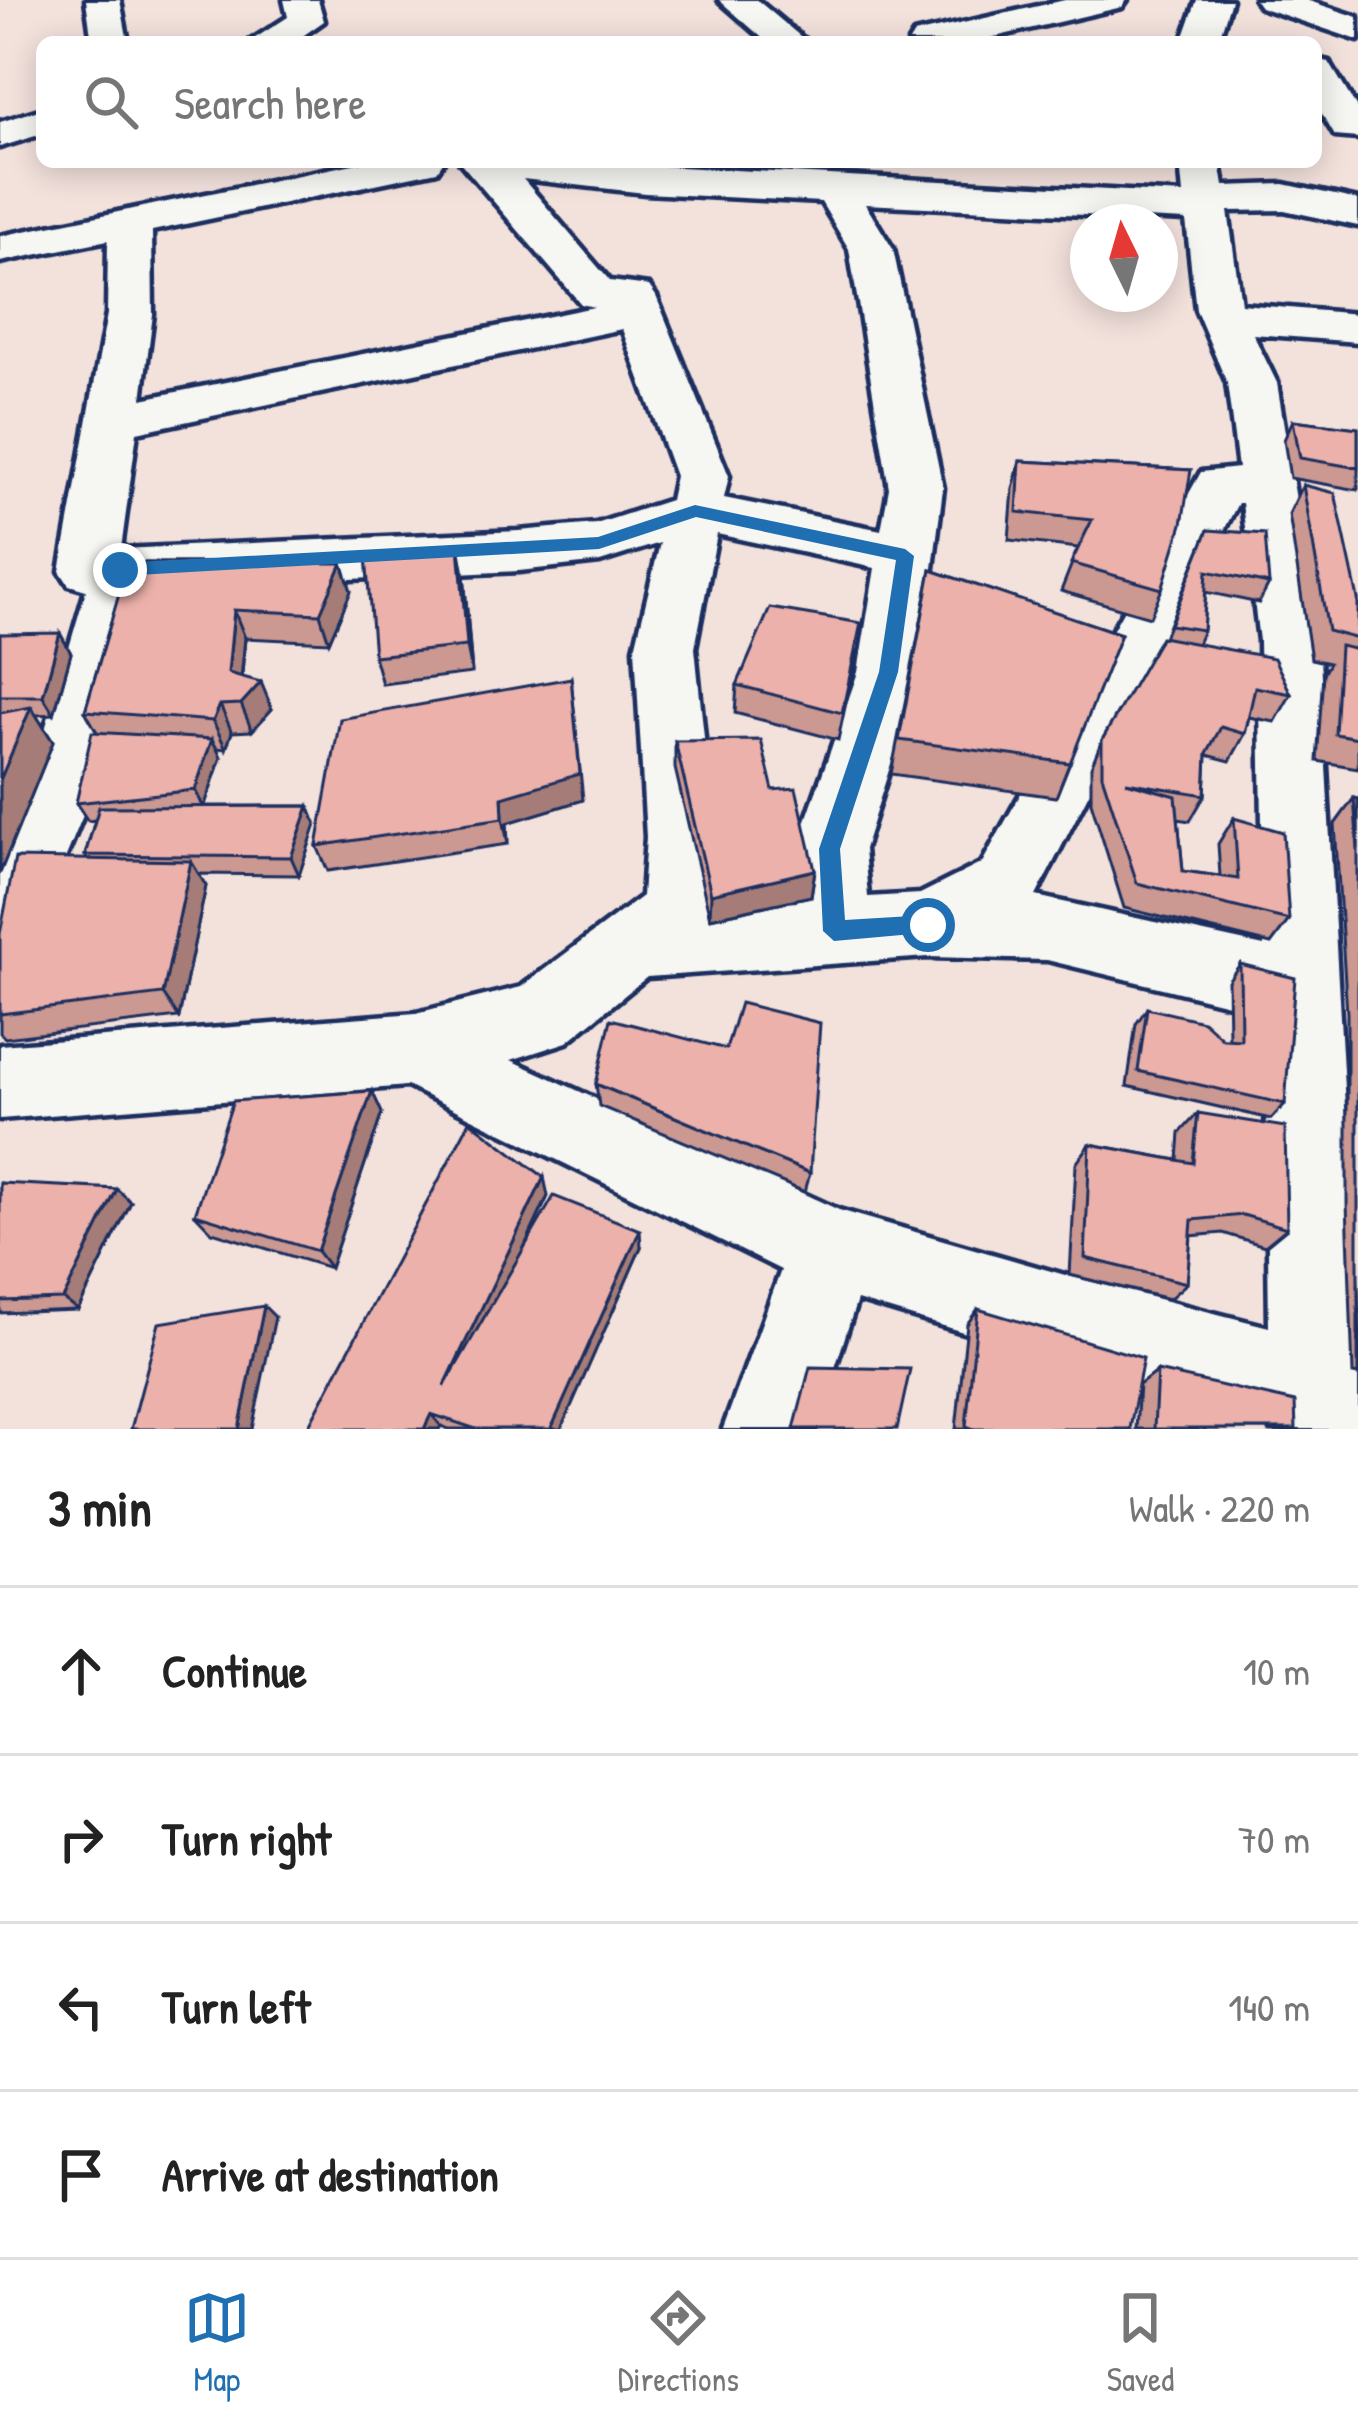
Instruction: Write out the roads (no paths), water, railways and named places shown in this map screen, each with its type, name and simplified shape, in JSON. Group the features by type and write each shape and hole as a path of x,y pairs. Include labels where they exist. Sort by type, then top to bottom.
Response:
{"street":[{"path":"104,0 109,36"},
{"path":"280,36 311,21 337,0"},
{"path":"736,0 781,36"},
{"path":"957,0 997,25"},
{"path":"952,36 1110,0"},
{"path":"1202,36 1214,0"},
{"path":"1275,1 1358,28"},
{"path":"1275,1 1296,36"},
{"path":"1322,83 1341,125"},
{"path":"0,135 36,123"},
{"path":"0,249 394,168"},
{"path":"0,1082 416,1049 540,1017 676,911 680,836 665,649 702,476 633,296 597,294 488,168"},
{"path":"534,168 645,181 835,190 1205,190 1283,197 1358,213"},
{"path":"834,931 830,849 889,672 916,488 871,249 835,190"},
{"path":"416,1049 460,1076 831,1250 1072,1321 1316,1406 1289,641 1252,383 1223,317 1205,190"},
{"path":"130,222 130,314 89,571 599,543 695,511 905,556"},
{"path":"113,421 638,312"},
{"path":"1223,317 1358,328"},
{"path":"928,925 1006,884 1220,485 1267,486"},
{"path":"0,933 60,791 120,570"},
{"path":"1295,799 1358,812"},
{"path":"630,946 928,925 1046,928 1301,988"},
{"path":"769,1429 831,1250"}]}
